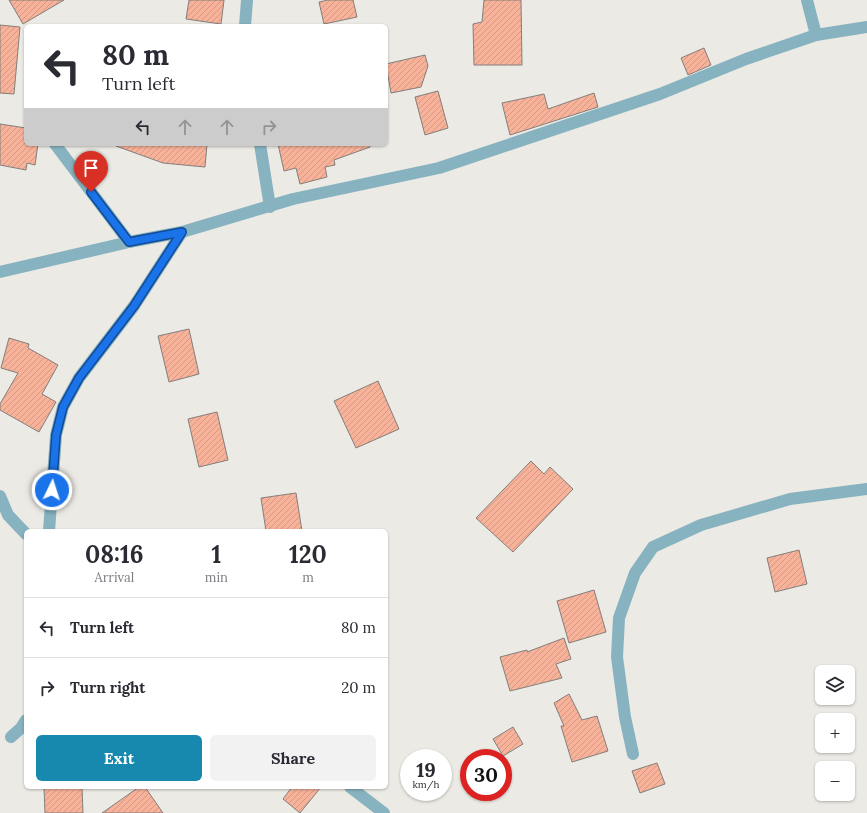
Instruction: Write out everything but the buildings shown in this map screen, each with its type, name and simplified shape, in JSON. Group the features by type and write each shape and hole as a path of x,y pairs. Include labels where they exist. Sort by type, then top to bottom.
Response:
{"street":[{"path":"245,24 247,0"},
{"path":"807,0 816,35"},
{"path":"0,272 129,242 182,232 293,199 439,168 660,94 746,59 816,35 867,27"},
{"path":"57,146 129,242"},
{"path":"260,146 270,207"},
{"path":"49,529 56,435 63,407 79,378 134,306 182,232"},
{"path":"633,754 625,717 617,657 619,618 635,573 653,547 701,524 790,499 867,488"},
{"path":"0,496 8,515 24,532"},
{"path":"11,737 24,723"},
{"path":"353,789 384,813"}],"route":[{"path":"52,490 56,435 63,407 79,378 134,306 182,232 129,242 91,192"}]}
